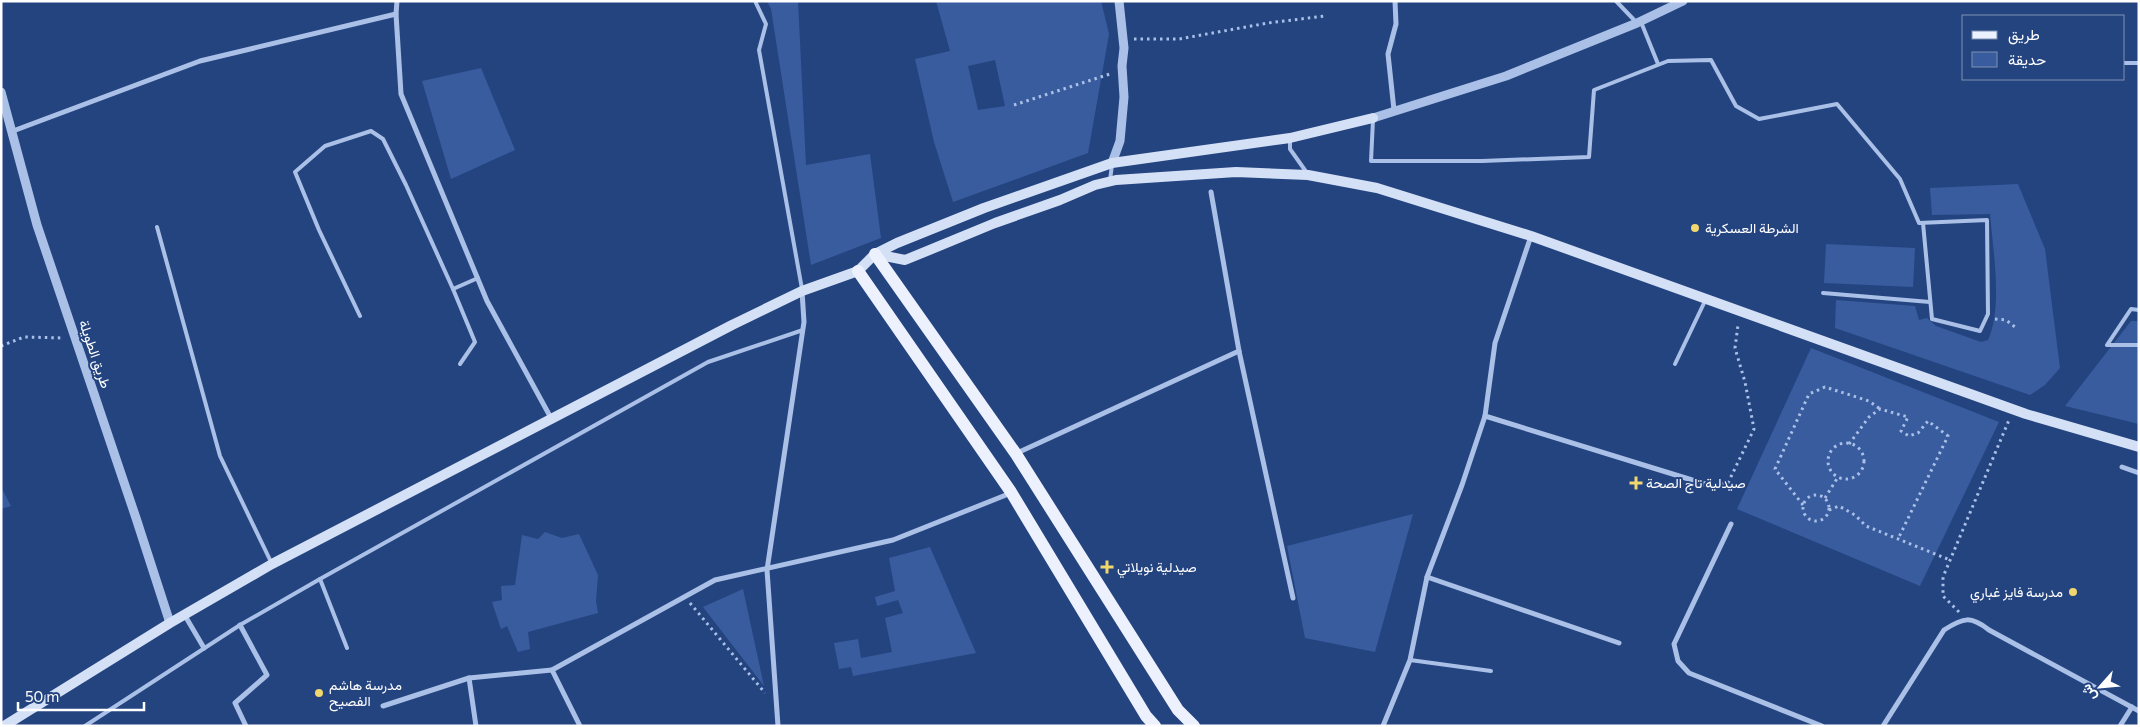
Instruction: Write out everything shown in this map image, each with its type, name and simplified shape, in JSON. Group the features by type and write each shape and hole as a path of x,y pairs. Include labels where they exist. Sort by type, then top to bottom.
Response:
{"main road":[{"path":"4,726 17,722 184,614 272,564 732,325 802,291 858,271 875,254 897,243 984,208 1112,163 1290,138 1373,118"},
{"path":"875,254 905,260 995,223 1110,181 1236,172 1308,175 1377,188 1531,236 2013,410 2139,447"},
{"path":"875,254 1016,454 1178,710 1194,726"},
{"path":"858,271 1011,492 1146,716 1155,726"}],"street":[{"path":"397,1 396,14 401,94 488,302 551,418"},
{"path":"1112,163 1120,141 1124,97 1122,70 1123,39 1119,1"},
{"path":"1394,110 1388,54 1396,24 1395,1"},
{"path":"1373,118 1506,76 1639,22 1683,1"},
{"path":"13,131 200,61 396,14"},
{"name":"طريق الطويلة","path":"1,92 37,225 170,623"},
{"path":"1211,192 1240,351 1293,598"},
{"path":"1383,726 1410,660 1427,577 1462,485 1485,416 1495,343 1531,236"},
{"path":"778,726 767,570 803,330 802,291"},
{"path":"1016,454 1240,351"},
{"path":"1485,416 1705,484"},
{"path":"2122,467 2139,473"},
{"path":"384,706 469,678 552,670 715,580 767,570 893,540 1011,492"},
{"path":"1731,524 1674,644 1678,661 1689,673 1822,726"},
{"path":"1427,577 1619,643"},
{"path":"184,614 204,648"},
{"path":"1883,726 1944,630 1957,621 1966,619 1977,621 1989,630 2139,711"},
{"path":"240,625 267,675 235,703 246,726"},
{"path":"552,670 580,726"},
{"path":"469,678 476,726"},
{"path":"2120,726 2132,707"}],"lane":[{"path":"755,1 766,24 759,50 802,291"},
{"path":"1616,1 1639,22 1658,64"},
{"path":"1373,118 1371,161 1482,161 1589,157 1594,90 1668,61 1711,60 1736,106 1759,119 1837,104 1900,180 1918,223 1987,220 1988,314 1980,331 1932,319 1924,223"},
{"path":"2125,63 2139,63"},
{"path":"360,316 319,230 295,172 325,146 371,130 383,139 406,185 475,342 460,364"},
{"path":"1290,138 1290,149 1308,175"},
{"path":"1110,181 1112,163"},
{"path":"157,227 220,456 272,564"},
{"path":"453,289 478,278"},
{"path":"1823,293 1930,302"},
{"path":"1675,364 1706,299"},
{"path":"2139,310 2131,310 2107,346 2139,346"},
{"path":"85,726 240,625 708,362 803,330"},
{"path":"320,579 346,648"},
{"path":"1410,660 1491,671"}],"path":[{"path":"1123,39 1180,39 1268,23 1325,16"},
{"path":"1014,105 1122,70"},
{"path":"1986,318 2006,320 2015,326"},
{"path":"1705,484 1728,483 1754,429 1745,382 1735,348 1738,325"},
{"path":"1,346 24,337 50,336 76,339"},
{"path":"1898,539 1948,436 1928,422 1918,433 1909,436 1902,431 1908,417 1880,409 1869,401 1825,387 1809,394 1775,469 1803,506 1807,517 1814,521 1823,520 1829,510 1839,506 1855,515 1866,526 1898,539 1950,560"},
{"path":"1849,444 1870,416 1880,409"},
{"path":"1966,619 1943,596 1943,578 2013,410"},
{"path":"1849,444 1855,446 1863,455 1863,467 1856,476 1850,479 1838,477 1830,469 1830,453 1838,445 1849,444"},
{"path":"1829,510 1826,498 1838,477"},
{"path":"1803,506 1810,496 1818,495 1826,498"},
{"path":"685,597 776,706"}],"green space":[{"path":"767,1 798,1 806,165 870,154 881,238 811,265 771,9"},
{"path":"936,1 1101,1 1109,34 1088,153 953,202 934,142 915,59 950,51","holes":["995,60 1005,106 978,110 968,66"]},
{"path":"481,68 515,150 451,179 422,81"},
{"path":"2018,184 2045,249 2060,368 2045,385 2030,395 1835,328 1836,300 1915,306 1919,320 1927,318 1936,326 1981,342 1988,340 1993,327 1996,295 1995,261 1990,214 1932,215 1930,188"},
{"path":"1826,244 1915,248 1913,287 1824,283"},
{"path":"2131,321 2139,321 2139,424 2065,406"},
{"path":"1811,348 1999,422 1920,586 1737,509"},
{"path":"1,487 11,506 1,509"},
{"path":"1413,514 1375,652 1305,638 1287,546"},
{"path":"545,532 562,538 579,534 598,575 596,601 598,613 528,632 530,649 518,652 507,626 501,629 492,602 502,600 501,586 515,585 522,535 538,539"},
{"path":"930,547 976,653 853,676 851,667 839,669 834,643 858,639 861,658 892,652 885,618 903,613 898,600 877,606 875,597 895,591 889,558"},
{"path":"743,589 764,686 703,607"}],"place":[{"name":"الشرطة العسكرية","path":"1695,228"},
{"name":"صيدلية تاج الصحة","path":"1636,483"},
{"name":"صيدلية نويلاتي","path":"1107,567"},
{"name":"مدرسة فايز غباري","path":"2073,592"},
{"name":"مدرسة هاشم الفصيح","path":"319,693"}]}
